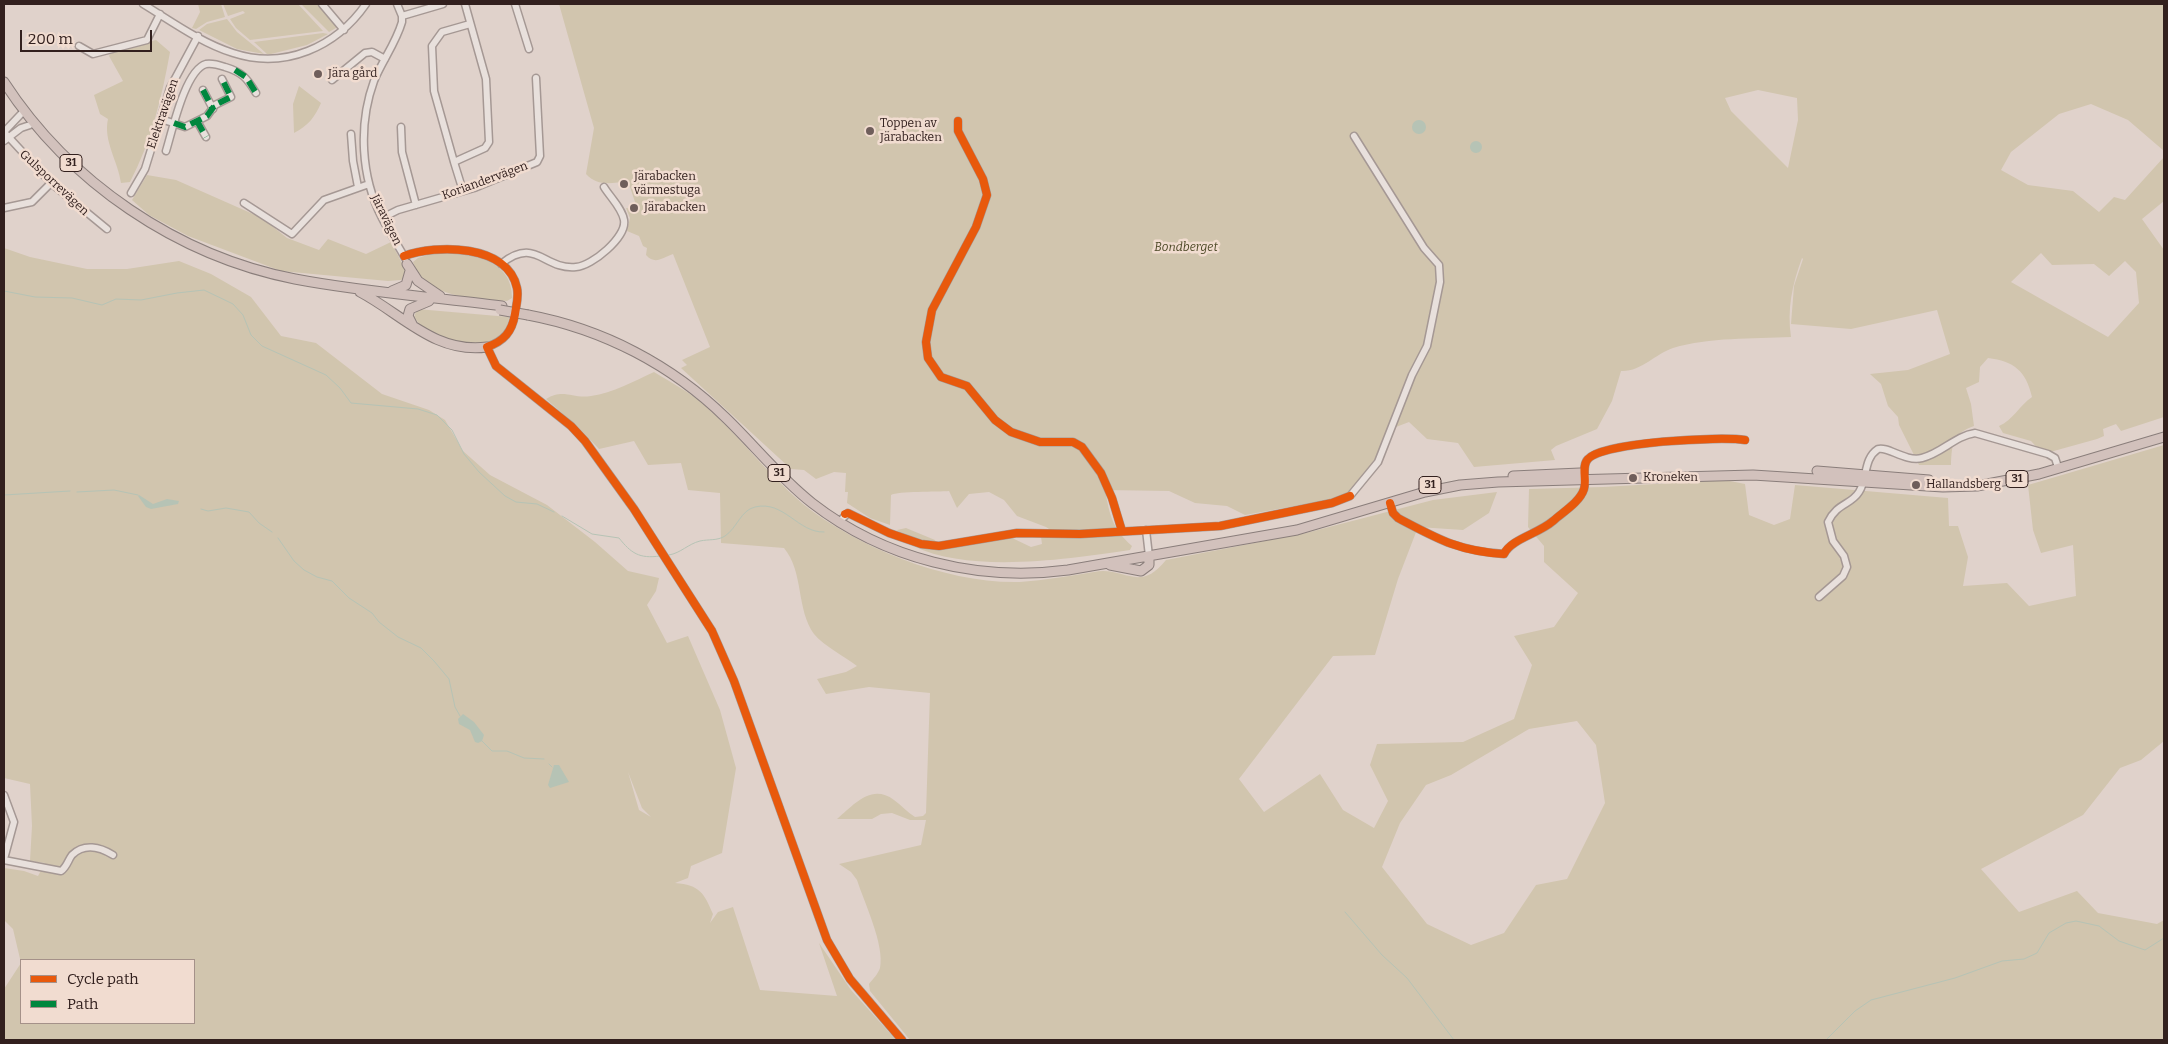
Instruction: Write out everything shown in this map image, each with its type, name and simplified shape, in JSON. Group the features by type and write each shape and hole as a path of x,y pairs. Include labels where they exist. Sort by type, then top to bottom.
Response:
{"highway":[{"name":"31","path":"4,82 35,124 74,165 120,202 167,232 214,254 267,272 312,282 444,298 529,312 570,320 613,336 673,370 717,403 799,486 842,518 906,549 942,560 983,567 1053,567 1297,530 1460,485 1585,476"},
{"path":"4,90 21,114"},
{"name":"31","path":"21,114 65,162 100,193 138,220 187,247 229,265 266,276 312,286 501,308"},
{"path":"390,292 406,285 407,264"},
{"path":"407,264 422,284 444,298"},
{"path":"360,292 384,305 413,326 449,345 470,348 487,347"},
{"path":"413,326 408,316 410,309 429,301"},
{"name":"31","path":"529,312 606,338 635,352 674,375 716,409 802,495 838,521 882,544 938,564 990,572 1055,572 1297,525 1443,482 1488,477 1753,475 1960,482 1996,478 2057,464 2164,431"},
{"name":"31","path":"1865,478 1943,487 1996,483 2058,468 2164,437"},
{"path":"1105,563 1141,571 1149,565 1149,553"}],"street":[{"path":"143,4 198,36 233,53 248,57 279,58 310,50 344,30 366,4"},
{"path":"322,4 344,30"},
{"path":"397,4 402,16 444,4"},
{"path":"454,162 484,148 489,142 486,79 465,4"},
{"path":"515,4 529,50"},
{"path":"79,46 93,54 144,42 149,38 160,14"},
{"name":"Järavägen","path":"402,16 400,29 374,81 364,124 364,150 369,184 382,218 407,264"},
{"path":"463,191 434,92 432,46 442,32 470,24"},
{"name":"Elektravägen","path":"131,192 145,169 170,88 198,36"},
{"path":"332,80 365,53 372,52 385,59"},
{"path":"166,151 185,90 196,71 206,64 218,65 242,73 256,93"},
{"name":"Koriandervägen","path":"382,218 398,210 463,191 539,160 536,78"},
{"path":"160,119 185,126 207,116 215,105 231,97 222,79"},
{"path":"203,90 212,109"},
{"path":"5,135 21,114"},
{"path":"197,121 206,137"},
{"path":"958,121 958,131 983,179 986,195 976,227 932,310 926,342 928,358 941,377 967,386 995,420 1011,432 1040,442 1073,442 1082,447 1101,474 1112,498 1122,531"},
{"path":"5,135 30,125"},
{"path":"401,127 402,152 416,205"},
{"path":"351,134 353,161 358,187"},
{"name":"Gulsporrevägen","path":"5,135 51,183 107,229"},
{"path":"842,518 848,514 889,533 930,546 1017,533 1122,531 1220,526 1341,500 1350,496 1378,462 1412,375 1427,346 1440,282 1439,265 1424,248 1354,136"},
{"path":"4,208 32,202 51,183"},
{"path":"244,203 292,234 324,200 369,184"},
{"path":"501,264 513,255 523,252 536,254 569,267 582,266 595,259 617,240 624,226 621,213 604,187"},
{"path":"407,264 448,248 471,251 501,264 516,282 518,293 514,323 508,334 501,341 487,347 496,366 571,426 601,461 712,631 734,681 826,940 850,979 902,1040"},
{"path":"1819,598 1843,576 1847,567 1844,556 1832,541 1828,522 1835,510 1858,494 1865,478 1868,459 1878,449 1884,448 1906,458 1922,458 1939,452 1962,436 1975,433 2048,454 2054,458 2057,464"},
{"path":"1390,503 1393,513 1398,518 1448,544 1483,553 1504,554 1513,542 1541,530 1580,497 1585,486 1587,459 1611,449 1692,439 1745,440"},
{"path":"1146,530 1149,553"},
{"path":"4,795 14,822 4,859 61,871 72,855 81,849 99,848 113,855"}],"green space":[{"path":"198,4 221,4 225,17 207,22 196,29 192,28 200,12"},
{"path":"223,4 298,4 323,31 250,40 236,28 230,19 245,13 243,11 228,16"},
{"path":"301,4 320,4 337,25 336,28 329,32"},
{"name":"Bondberget","path":"559,4 2164,4 2164,151 2128,120 2091,104 2059,114 2011,152 2001,170 2028,185 2073,191 2099,212 2114,197 2125,200 2164,157 2164,201 2142,219 2164,250 2164,417 2121,431 2116,424 2103,429 2104,436 2097,439 2043,454 2031,441 2003,433 1999,426 2032,397 2026,380 2018,369 1997,359 1988,358 1980,367 1979,382 1966,388 1971,404 1974,426 1957,436 1953,446 1951,465 1919,465 1899,425 1898,417 1888,406 1881,384 1870,374 1908,370 1950,354 1937,310 1851,329 1791,324 1794,286 1802,258 1795,278 1791,297 1790,327 1791,337 1731,339 1687,344 1666,351 1635,369 1621,371 1612,401 1597,429 1556,446 1551,450 1555,460 1474,467 1458,443 1427,439 1409,422 1396,427 1376,461 1345,495 1328,500 1245,515 1227,506 1195,503 1169,491 1105,490 1113,521 1120,533 1132,546 1130,550 1020,562 963,560 937,555 914,546 897,530 906,528 935,540 939,549 1010,537 1031,547 1042,544 1041,537 1052,531 1017,516 1004,500 989,492 969,494 957,508 949,491 909,492 891,495 890,525 870,518 847,503 848,492 845,492 846,473 834,472 816,479 804,470 791,469 681,368 687,365 682,360 710,347 673,254 659,260 652,260 646,255 647,248 643,246 639,236 627,231 630,218 626,208 635,209 636,205 628,181 600,182 595,181 586,174 594,128","holes":["1758,90 1797,98 1798,120 1788,168 1731,111 1725,98","2041,253 2052,265 2094,264 2109,276 2125,261 2136,272 2139,303 2108,337 2011,282"]},
{"path":"227,19 237,32 264,54 237,49 199,30 207,24"},
{"path":"323,33 328,34 307,45 271,54 267,54 254,42"},
{"path":"156,40 170,52 163,86 144,151 130,182 121,183 109,143 108,119 100,114 94,95 123,81 109,56 112,51"},
{"path":"299,86 321,103 310,121 294,133 293,104"},
{"path":"147,175 176,180 262,218 287,238 319,250 328,239 366,254 391,242 406,271 405,277 401,280 388,281 281,271 188,236 149,215 132,200"},
{"path":"4,248 30,257 87,269 127,269 179,261 211,274 251,297 281,336 316,343 382,394 429,410 445,420 463,451 490,475 547,505 595,542 628,571 659,578 656,591 647,605 667,643 688,636 720,710 736,768 722,853 691,866 688,878 675,883 696,888 704,895 713,914 710,923 718,912 733,907 760,990 837,996 819,943 851,990 896,1040 4,1040 4,989 20,965 20,1024 195,1024 195,959 20,959 13,929 4,920 4,868 24,871 38,876 45,863 30,861 32,826 30,784 4,778","holes":["628,772 642,808 651,817 639,810"]},
{"path":"434,253 473,256 496,265 505,274 510,284 512,298 507,301 480,299 440,290 419,274 413,262 418,258"},
{"path":"417,309 509,317 505,331 496,340 482,344 467,344 435,334 422,326 414,317"},
{"path":"654,372 698,400 790,492 825,520 877,549 934,570 963,577 1020,582 1105,571 1139,577 1148,575 1156,570 1166,560 1306,533 1433,500 1497,492 1489,513 1463,530 1418,527 1398,579 1375,655 1333,656 1239,779 1264,812 1320,774 1343,810 1374,828 1388,801 1370,765 1377,744 1463,742 1514,719 1532,665 1514,636 1554,627 1578,593 1544,562 1544,546 1528,527 1529,489 1725,480 1745,484 1749,515 1774,525 1790,519 1795,485 1948,498 1949,526 1958,526 1968,557 1963,586 2007,583 2029,606 2076,596 2073,545 2041,553 2033,530 2028,485 2164,445 2164,741 2141,760 2120,768 2083,815 1981,869 2019,912 2077,891 2098,913 2157,924 2164,920 2164,1040 910,1040 870,991 869,984 880,968 880,948 857,880 851,872 839,864 921,845 926,820 910,820 892,813 881,814 872,819 837,819 856,802 870,795 878,794 886,795 915,817 923,816 926,813 930,693 869,687 826,694 817,679 846,672 857,666 814,634 808,624 795,568 784,548 721,543 720,493 688,490 681,463 648,465 634,441 599,449 577,426 546,399 558,394 584,397 599,394","holes":["1577,721 1596,745 1605,803 1567,879 1536,885 1504,933 1471,945 1427,924 1382,867 1400,823 1426,785 1451,775 1529,729"]}],"shaded area":[{"path":"1419,120 1424,122 1426,127 1424,132 1419,134 1414,132 1412,127 1414,122"},
{"path":"1474,141 1478,141 1482,147 1478,153 1474,153 1470,149 1470,145"},
{"path":"139,495 153,504 167,499 179,501 178,504 151,509 146,507"},
{"path":"463,714 474,722 484,735 482,741 475,742 470,730 459,724 458,719"},
{"path":"554,765 559,765 569,782 550,788 548,785"}],"waterway":[{"path":"4,291 35,297 72,298 102,305 116,299 141,300 204,290 233,304 243,315 251,335 262,346 326,375 340,388 351,403 418,409 437,415 452,430 464,454 479,472 505,496 516,502 537,504 554,512"},
{"path":"77,492 114,490 138,495"},
{"path":"4,495 70,491"},
{"path":"669,555 696,542 719,539 725,536 746,512 755,507 765,506 774,508 806,528 824,532"},
{"path":"201,509 208,511 226,508 249,512 259,523 272,532"},
{"path":"562,516 592,534 619,538 636,554 646,557 660,556"},
{"path":"278,538 294,561 304,570 317,577 332,581 349,598 372,613 379,622 398,637 421,648 449,679 455,707 460,716"},
{"path":"482,741 492,751 507,751 524,758 544,759"},
{"path":"549,764 552,767"},
{"path":"1345,912 1382,955 1407,978 1454,1040"},
{"path":"1826,1040 1855,1011 1871,1000 1955,978 2002,961 2024,959 2037,953 2049,933 2066,923 2076,921 2099,926 2119,941 2145,950 2164,938"}],"marked path":[{"path":"235,70 246,77 256,93"},
{"path":"174,123 185,127 207,116 215,105 231,97 222,79"},
{"path":"203,90 213,109"},
{"path":"197,121 206,137"}],"cycle path":[{"path":"958,121 958,131 983,179 987,195 976,227 932,310 926,342 928,358 941,377 967,386 995,420 1011,432 1040,442 1073,442 1082,447 1101,473 1112,498 1122,531"},
{"path":"404,256 434,250 469,251 486,255 500,263 511,274 518,291 514,320 503,339 487,347 496,366 571,426 585,441 634,509 712,631 734,681 827,940 850,979 902,1040"},
{"path":"1390,503 1393,513 1398,518 1437,538 1461,547 1504,554 1512,544 1547,526 1575,502 1584,489 1586,462 1598,453 1638,444 1712,439 1745,440"},
{"path":"845,514 848,513 889,533 921,544 939,546 1017,533 1080,534 1220,526 1332,503 1350,496"}],"place":[{"name":"Jära gård","path":"318,74"},
{"name":"Toppen av Järabacken","path":"870,131"},
{"name":"Järabacken värmestuga","path":"624,184"},
{"name":"Järabacken","path":"634,208"},
{"name":"Kroneken","path":"1633,478"},
{"name":"Hallandsberg","path":"1916,485"}]}
